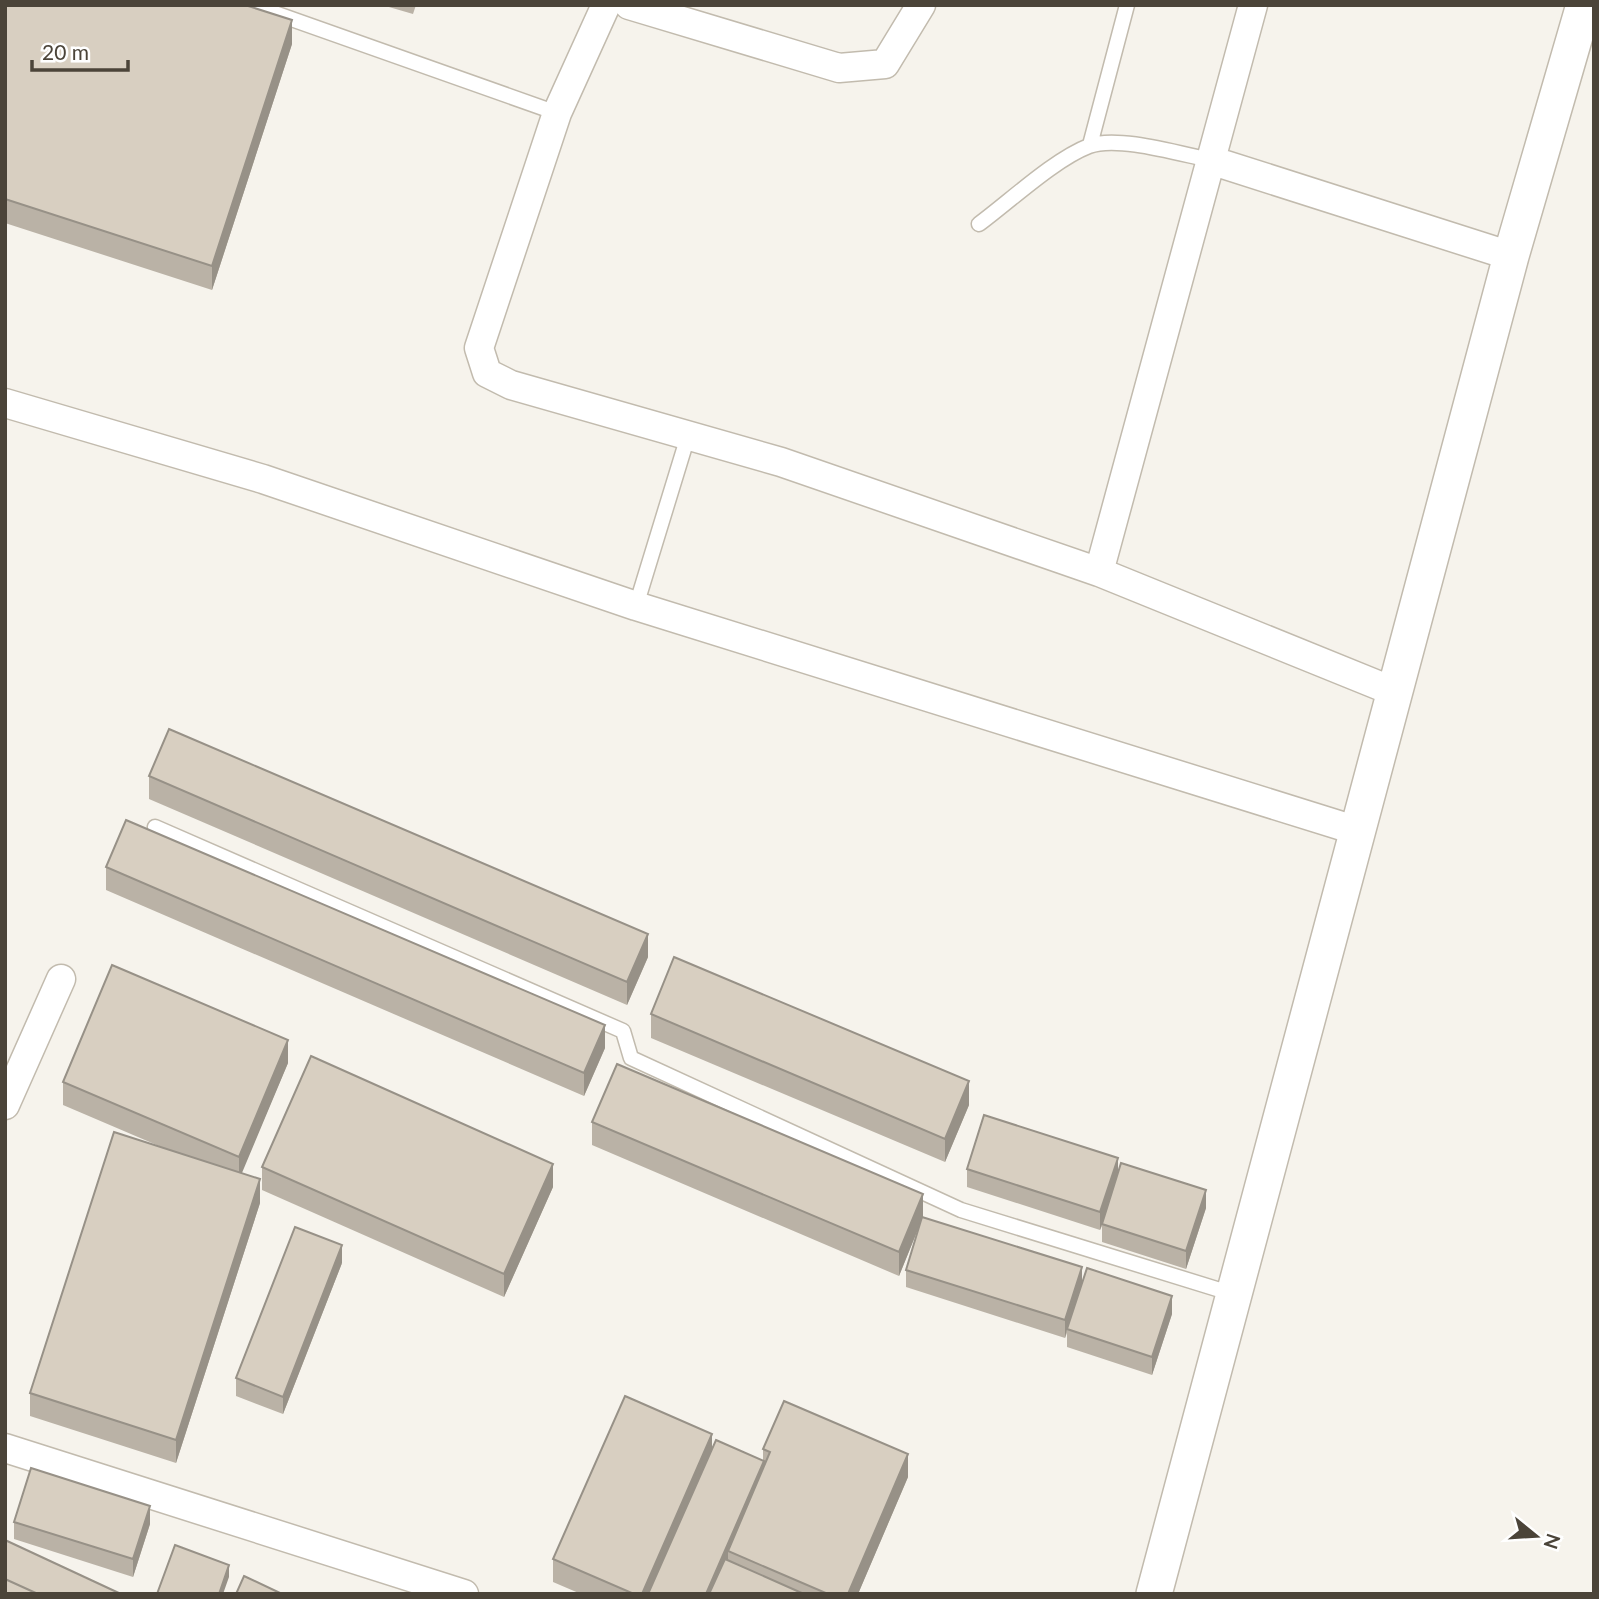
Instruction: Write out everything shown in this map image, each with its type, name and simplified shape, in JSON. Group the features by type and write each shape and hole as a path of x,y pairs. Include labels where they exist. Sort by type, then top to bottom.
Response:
{"street":[{"path":"606,5 557,113 479,348 487,373 511,385 781,462 1098,572 1395,692"},
{"path":"629,5 839,68 885,64 921,5"},
{"path":"1098,572 1253,5"},
{"path":"1154,1594 1511,256 1584,5"},
{"path":"1210,160 1511,256"},
{"path":"5,403 263,480 636,606 1358,831"},
{"path":"5,1105 61,979"},
{"path":"5,1448 464,1594"}],"lane":[{"path":"252,5 557,113"},
{"path":"1090,145 1127,5"},
{"path":"979,223 1065,160 1090,145 1119,144 1210,160"},
{"path":"636,606 688,436"},
{"path":"155,827 623,1031 629,1041 631,1058 961,1210 1234,1294"}],"building":[{"path":"5,5 245,5 292,20 212,266 5,199"},
{"path":"169,729 648,934 627,982 149,776"},
{"path":"126,820 605,1025 584,1073 106,867"},
{"path":"674,957 969,1081 945,1139 651,1014"},
{"path":"112,965 288,1040 239,1157 63,1082"},
{"path":"311,1056 553,1164 504,1274 262,1167"},
{"path":"617,1064 923,1194 899,1252 592,1122"},
{"path":"984,1115 1118,1158 1100,1212 967,1169"},
{"path":"114,1132 260,1179 176,1440 30,1393"},
{"path":"1121,1163 1206,1190 1186,1251 1102,1224"},
{"path":"922,1217 1082,1267 1065,1320 906,1270"},
{"path":"295,1227 342,1245 283,1397 236,1378"},
{"path":"1087,1268 1172,1296 1152,1357 1067,1329"},
{"path":"625,1396 712,1434 642,1594 634,1594 553,1559"},
{"path":"784,1401 908,1454 848,1594 828,1594 728,1551 770,1452 763,1449"},
{"path":"716,1440 764,1461 706,1594 648,1594"},
{"path":"31,1468 150,1506 133,1559 14,1522"},
{"path":"5,1540 121,1594 38,1594 5,1579"},
{"path":"175,1545 229,1565 219,1594 157,1594"},
{"path":"725,1559 804,1594 709,1594"},
{"path":"244,1576 280,1593 236,1594"},
{"path":"5,1579 38,1594 5,1594"}]}
